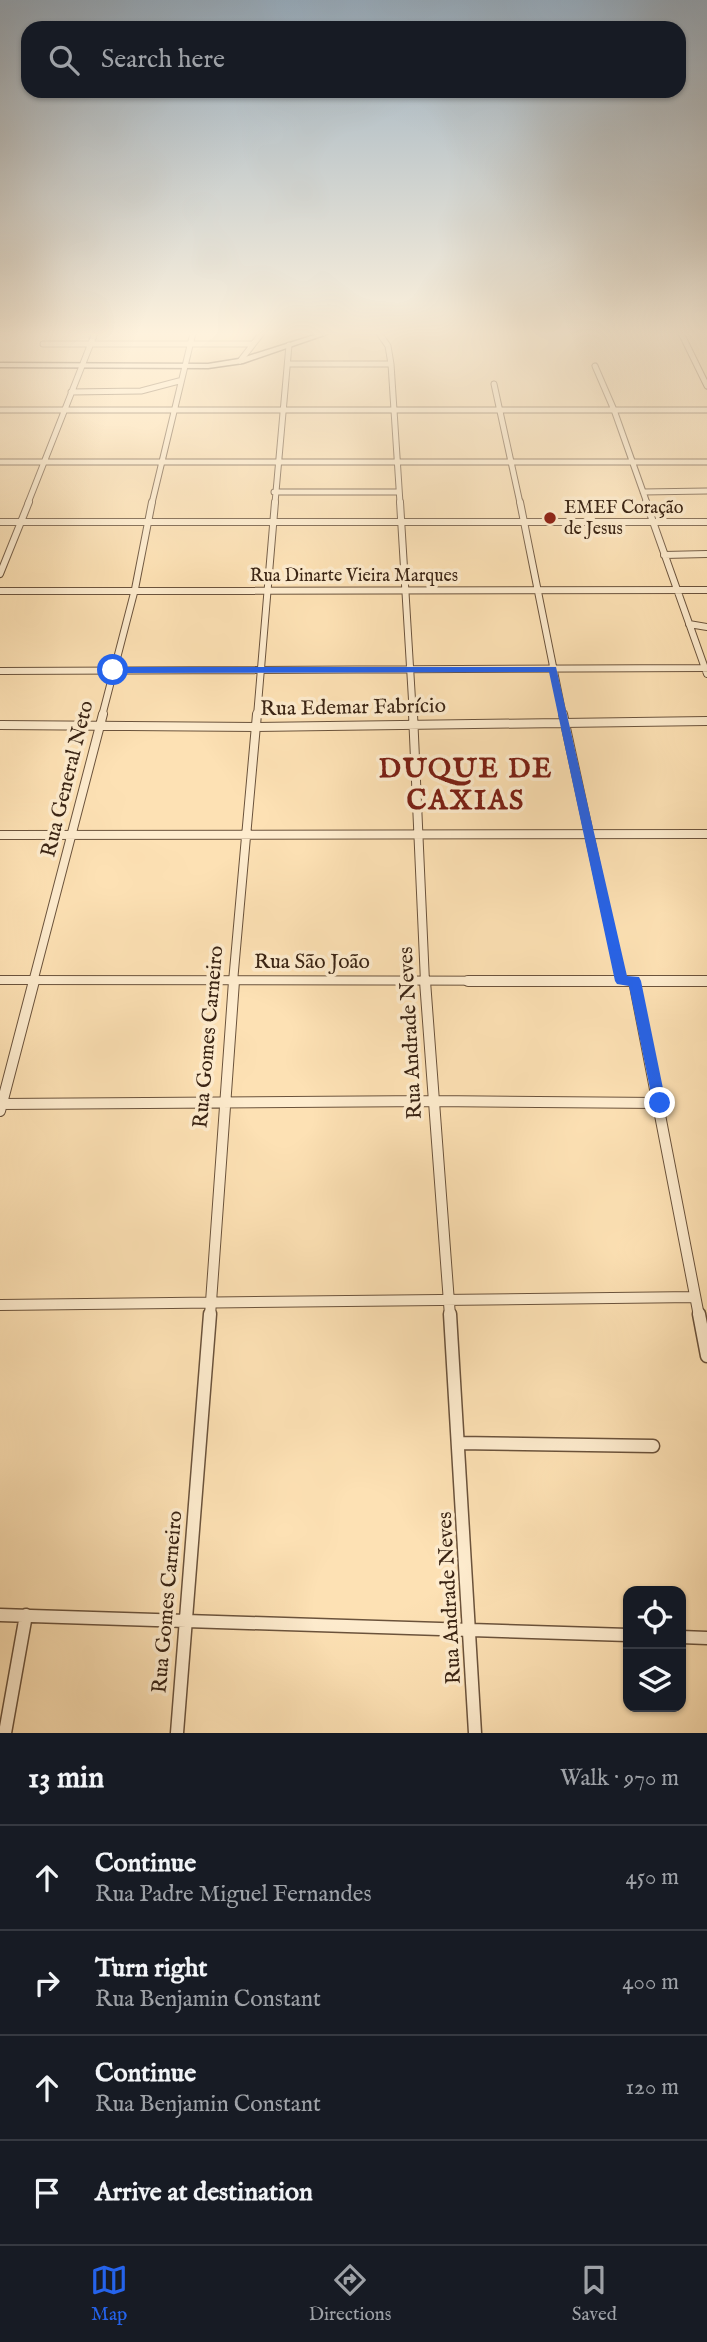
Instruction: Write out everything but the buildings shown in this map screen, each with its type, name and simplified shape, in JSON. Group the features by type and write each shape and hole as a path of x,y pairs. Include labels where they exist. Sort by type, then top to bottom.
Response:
{"street":[{"path":"0,574 63,414"},
{"name":"Rua General Neto","path":"1,1106 135,589 172,414"},
{"name":"Rua Gomes Carneiro","path":"177,1733 211,1301 223,1102 283,414"},
{"name":"Rua Andrade Neves","path":"394,414 414,724 432,1101 449,1301 475,1733"},
{"path":"502,414 553,669 621,981"},
{"path":"0,671 706,670 615,414"},
{"path":"0,462 707,462"},
{"path":"643,492 707,491"},
{"path":"274,492 398,492"},
{"path":"0,522 707,522"},
{"path":"664,555 707,554"},
{"name":"Rua Dinarte Vieira Marques","path":"0,591 707,590"},
{"path":"689,624 707,626"},
{"name":"Rua Edemar Fabrício","path":"0,725 100,727 707,721"},
{"path":"0,835 707,834"},
{"name":"Rua São João","path":"0,980 707,981"},
{"path":"634,981 660,1103 707,1356"},
{"path":"1,1106 432,1101 660,1103"},
{"path":"0,1305 695,1297"},
{"path":"458,1443 653,1446"},
{"path":"0,1615 623,1635"},
{"path":"5,1733 26,1615"},
{"path":"686,1637 707,1638"}],"place":[{"name":"EMEF Coração de Jesus","path":"550,518"}],"district":[{"name":"DUQUE DE CAXIAS","path":"466,785"}],"route":[{"path":"113,670 553,669 621,981 634,981 660,1103"}]}
